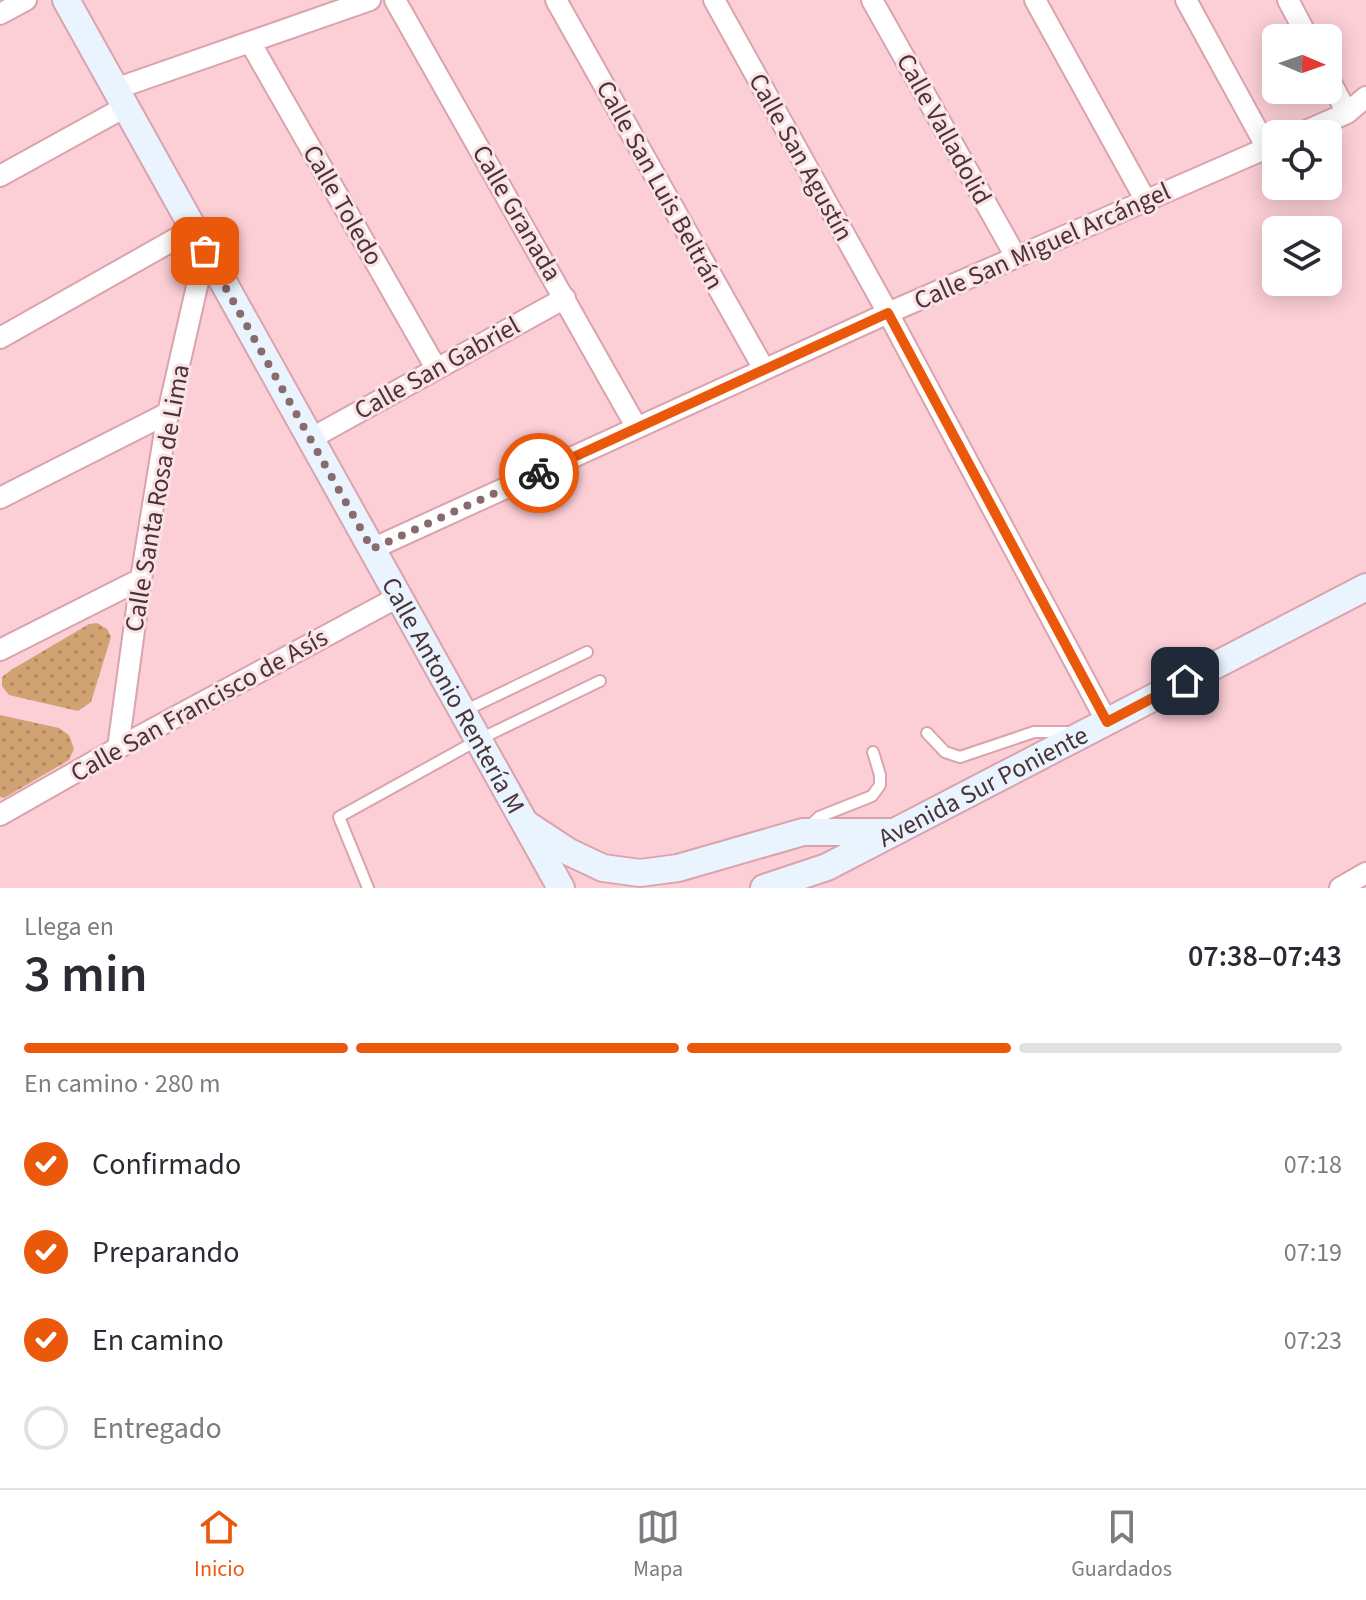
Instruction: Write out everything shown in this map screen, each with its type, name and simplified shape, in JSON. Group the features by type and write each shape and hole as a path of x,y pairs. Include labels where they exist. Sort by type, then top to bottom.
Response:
{"main road":[{"name":"Calle Antonio Rentería M","path":"66,0 561,888"},
{"name":"Avenida Sur Poniente","path":"764,888 827,867 1366,587"},
{"path":"525,823 569,852 603,868 640,873 678,868 803,832 895,832"}],"street":[{"path":"0,14 26,0"},
{"path":"0,176 120,98 250,42 370,0"},
{"name":"Calle Granada","path":"395,0 637,428"},
{"name":"Calle San Luis Beltrán","path":"556,0 764,369"},
{"name":"Calle San Agustín","path":"714,0 888,313 1097,727"},
{"name":"Calle Valladolid","path":"872,0 1016,257"},
{"path":"1035,0 1146,201"},
{"path":"1186,0 1262,131"},
{"path":"1288,0 1301,24"},
{"name":"Calle Toledo","path":"250,42 436,368"},
{"path":"1331,120 1347,113 1366,97"},
{"path":"1342,104 1347,113"},
{"name":"Calle San Miguel Arcángel","path":"372,549 888,313 1262,150"},
{"path":"0,338 199,240"},
{"name":"Calle Santa Rosa de Lima","path":"118,748 141,579 199,240"},
{"name":"Calle San Gabriel","path":"310,439 565,298"},
{"path":"0,498 168,413"},
{"path":"0,650 141,579"},
{"name":"Calle San Francisco de Asís","path":"0,815 398,597"},
{"path":"1340,888 1366,873"}],"lane":[{"path":"462,712 587,652"},
{"path":"368,888 339,817 478,740 600,681"},
{"path":"927,733 945,752 960,757 1034,732 1097,727"},
{"path":"803,832 819,817 872,796 880,785 873,752"}],"shaded area":[{"path":"97,623 107,629 111,637 91,702 78,711 9,695 2,686 2,677 11,670 89,624"},
{"path":"0,715 59,728 69,735 74,749 69,760 4,798 0,797"}],"way so far":[{"path":"205,251 372,549 539,473"}],"route":[{"path":"539,473 888,313 1107,722 1185,681"}]}
